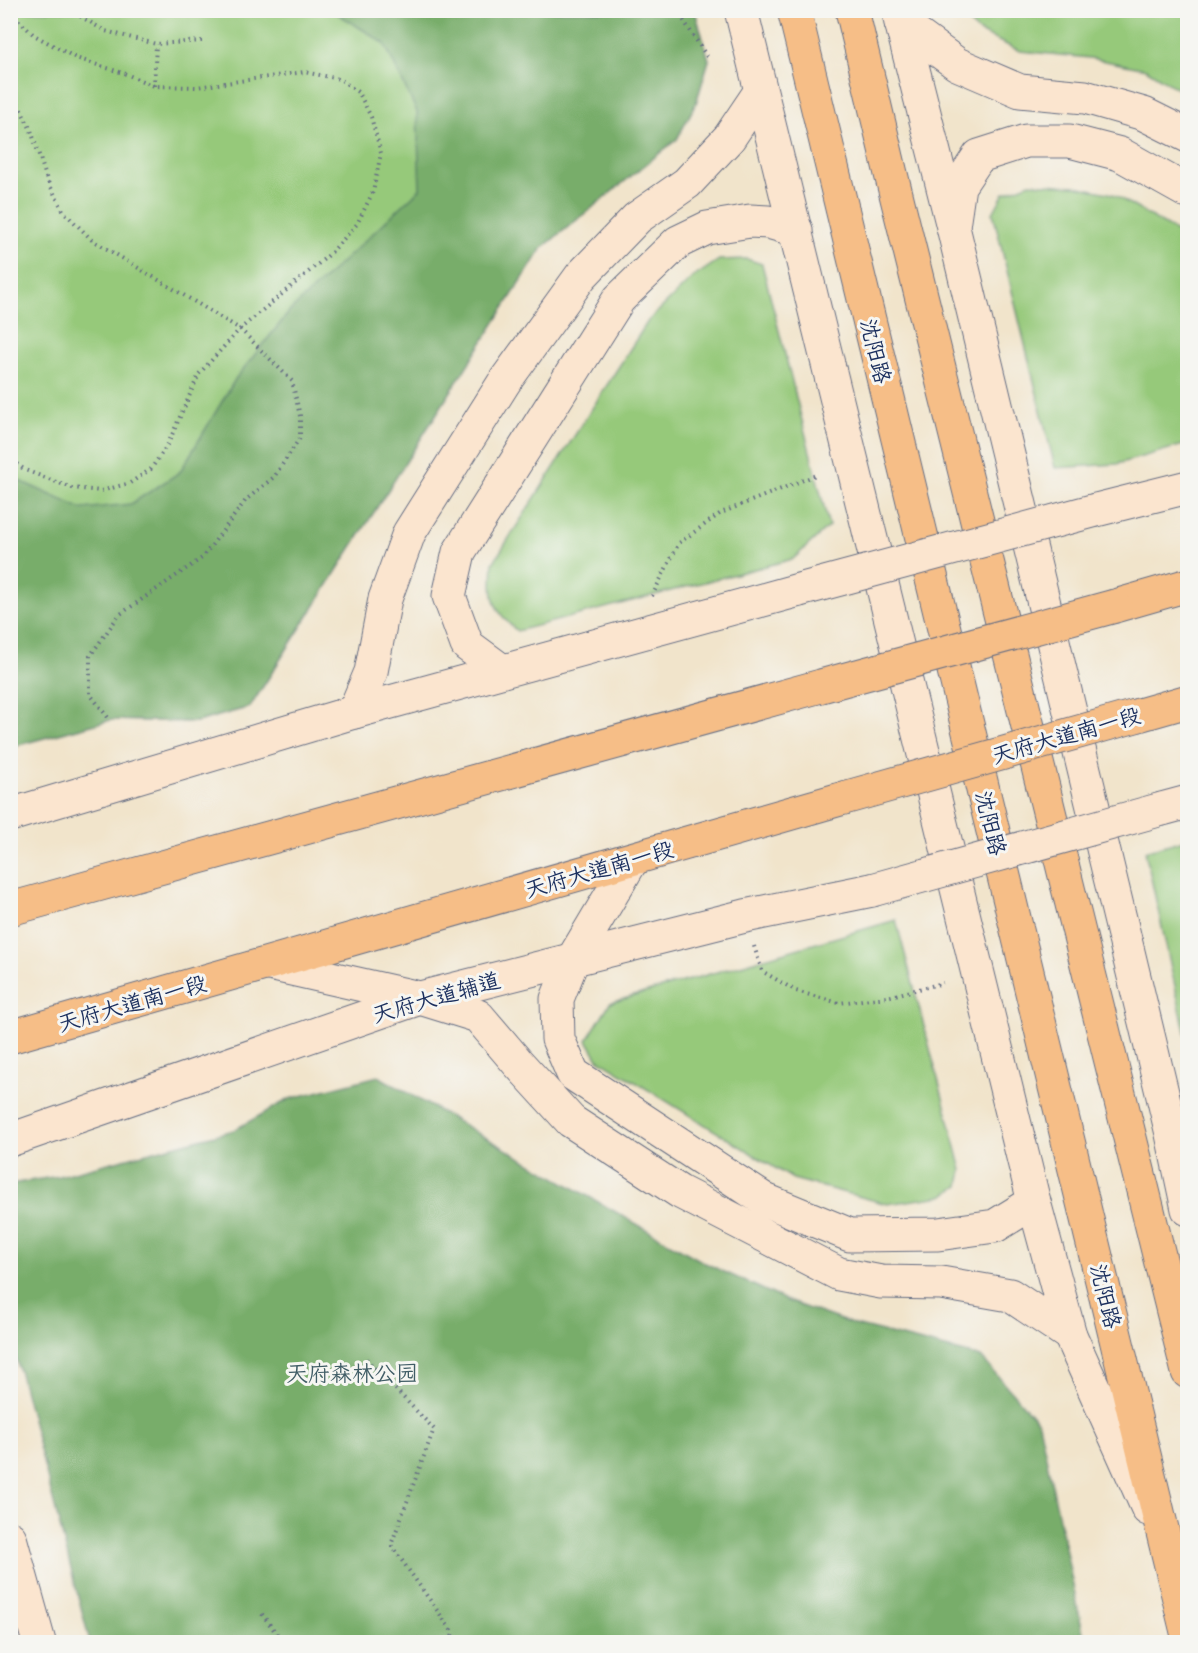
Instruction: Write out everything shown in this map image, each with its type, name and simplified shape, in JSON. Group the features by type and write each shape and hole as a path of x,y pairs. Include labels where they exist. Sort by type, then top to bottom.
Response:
{"main road":[{"name":"沈阳路","path":"794,10 1188,1636"},
{"path":"852,10 1188,1372"},
{"path":"10,909 1188,585"},
{"name":"天府大道南一段","path":"10,1037 1188,701"}],"street":[{"path":"741,10 1034,1202 1070,1335 1168,1552"},
{"path":"900,17 957,64 1020,91 1085,97 1144,114 1188,136"},
{"path":"900,17 1180,1142 1188,1209"},
{"path":"354,712 372,672 385,599 409,533 505,381 581,276 637,218 687,183 729,138 760,92"},
{"path":"953,227 959,186 979,156 1026,141 1070,141 1120,154 1188,192"},
{"path":"501,670 467,645 449,596 459,552 619,298 678,242 707,228 750,221 768,222 796,230"},
{"path":"10,815 501,670 1188,487"},
{"name":"天府大道辅道","path":"10,1140 420,998 745,916 872,890 1175,806"},
{"path":"632,860 573,958 557,999 558,1039 573,1074 765,1200 850,1235 938,1234 995,1226 1034,1202"},
{"path":"269,964 420,998 478,1016 571,1121 680,1191 838,1274 881,1282 941,1283 1010,1295 1070,1335"},
{"path":"10,1538 39,1642"}],"path":[{"path":"70,10 105,31 156,44 202,41"},
{"path":"677,10 709,60"},
{"path":"10,12 34,35 76,58 126,74 154,86 197,87 304,72 340,80 359,93 370,117 381,153 373,192 357,224 330,254 240,329 199,374 168,444 151,469 130,483 101,491 72,488 25,470 10,459"},
{"path":"154,86 156,44"},
{"path":"10,88 31,130 47,180 64,212 92,240 240,329 292,381 300,416 300,438 274,477 246,501 202,558 119,615 90,656 90,694 110,720"},
{"path":"652,596 679,543 721,513 816,475"},
{"path":"762,971 796,991 839,1003 887,997 943,983"},
{"path":"366,1359 434,1429 391,1545 451,1630 453,1642"},
{"path":"262,1614 283,1642"}],"green space":[{"path":"11,11 695,11 709,60 696,103 677,139 542,248 250,707 197,722 110,720 11,747"},
{"path":"333,11 695,11 709,60 696,103 677,139 542,248 250,707 197,722 110,720 11,747 11,477 82,509 131,504 180,472 236,378 290,311 420,189 417,112 384,43"},
{"path":"955,11 1187,11 1187,95 1146,69 1090,58 1020,51 979,32"},
{"path":"1030,183 1075,186 1113,194 1187,238 1187,444 1117,464 1055,468 993,213 1004,193"},
{"path":"747,259 762,264 829,526 793,559 517,631 508,623 494,601 493,563 648,321 692,278 719,260"},
{"path":"1188,839 1187,1040 1145,851"},
{"path":"896,920 962,1170 959,1186 942,1196 887,1204 793,1179 598,1059 587,1040 610,1003"},
{"name":"天府森林公园","path":"378,1076 705,1263 790,1302 855,1325 981,1357 1039,1423 1085,1642 90,1642 11,1339 11,1184 59,1176 234,1130 289,1099"}]}
